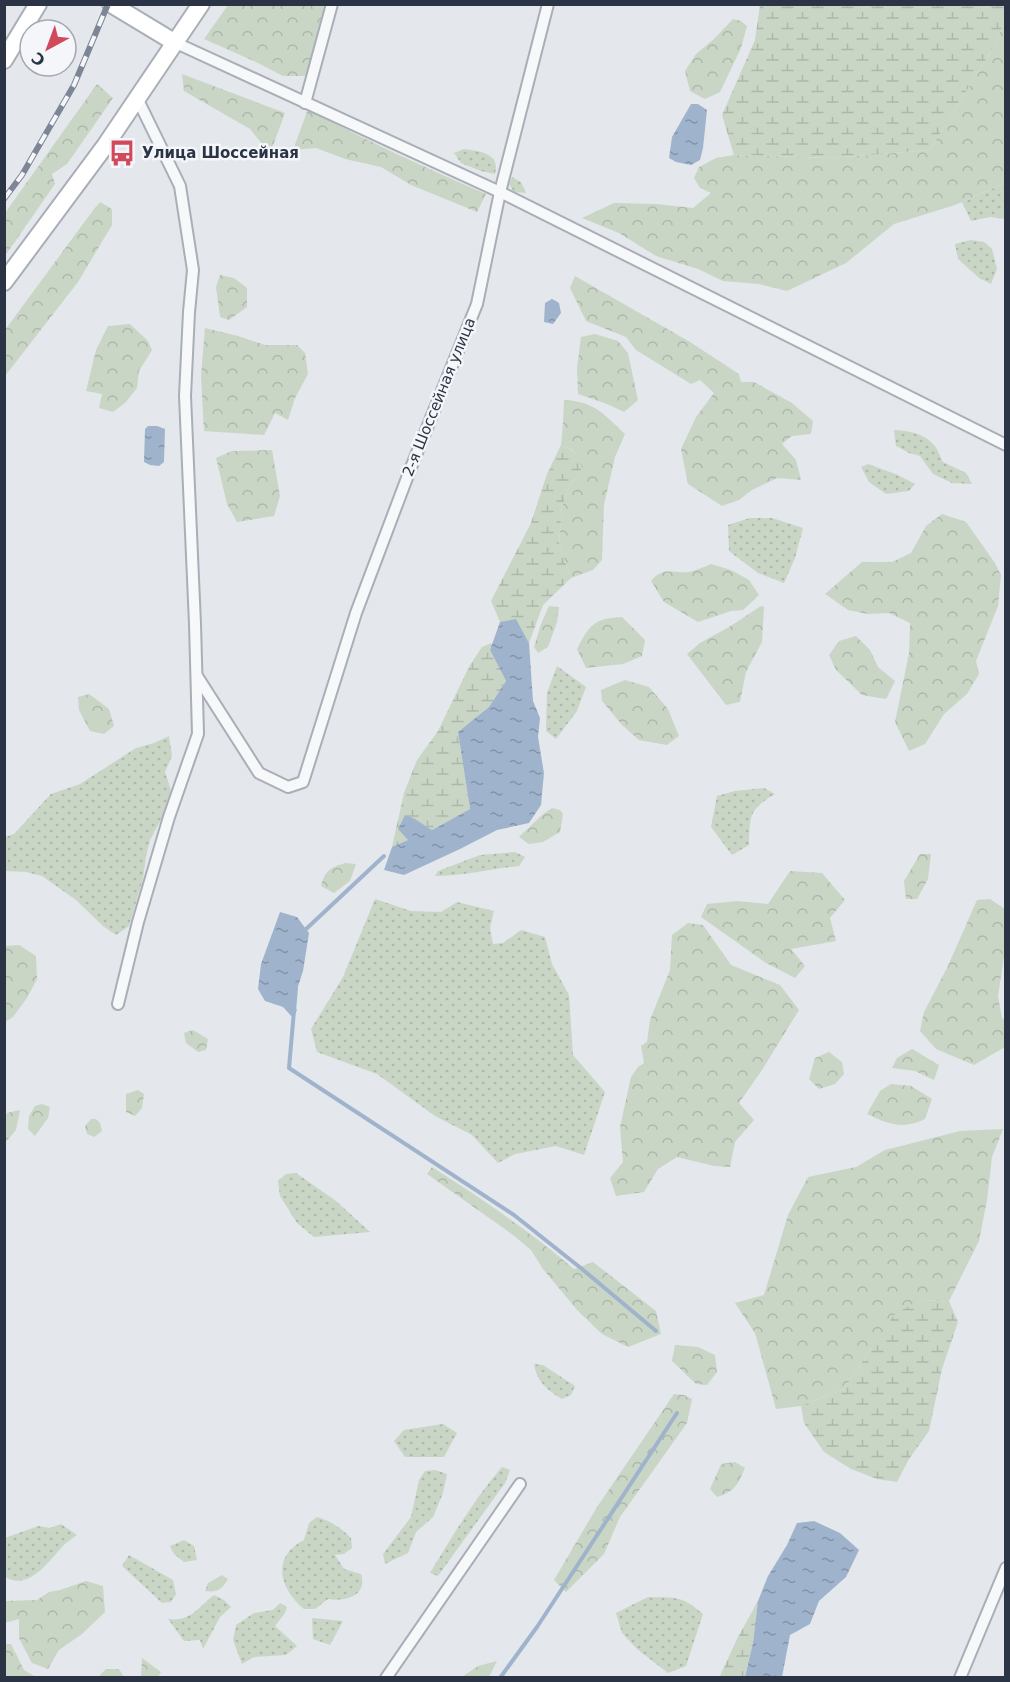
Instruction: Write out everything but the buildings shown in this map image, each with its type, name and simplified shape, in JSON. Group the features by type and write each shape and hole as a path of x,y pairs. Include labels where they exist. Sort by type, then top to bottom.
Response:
{"main road":[{"path":"4,60 38,4"},
{"path":"111,4 174,42"},
{"path":"4,282 95,159 201,4"}],"street":[{"path":"305,102 332,4"},
{"name":"2-я Шоссейная улица","path":"197,676 259,773 288,787 303,782 356,613 410,470 477,304 500,192 548,4"},
{"path":"174,42 500,192 1005,445"},
{"path":"118,1004 138,922 169,817 198,734 185,396 193,270 180,186 137,98"},
{"path":"386,1677 520,1484"},
{"path":"960,1677 1005,1568"}],"green space":[{"path":"228,5 327,5 307,76 283,76 204,39"},
{"path":"760,5 1005,5 1005,19 996,43 930,150 832,158 734,155 722,115 755,40"},
{"path":"733,19 747,26 741,48 720,92 705,99 690,91 685,71 696,54"},
{"path":"1005,19 1005,183 955,205 894,224 846,263 787,291 759,284 723,281 698,269 656,256 619,233 582,218 614,203 693,208 711,193 700,188 694,178 699,167 716,158 734,155 832,158 930,150 996,43"},
{"path":"182,74 285,113 272,148 263,145 250,129 184,91"},
{"path":"97,84 113,98 67,164 52,174 55,184 5,256 5,213"},
{"path":"308,109 396,154 486,194 477,212 411,185 381,167 345,159 316,148 293,150"},
{"path":"464,149 482,152 492,157 496,167 495,174 461,163 454,153"},
{"path":"512,177 521,182 526,193 514,192 509,184"},
{"path":"1005,183 1005,219 990,217 971,221 962,202"},
{"path":"100,202 112,209 112,225 78,282 5,376 5,330"},
{"path":"971,240 984,242 992,249 997,269 991,284 979,278 958,259 955,244"},
{"path":"220,275 234,278 247,288 247,307 229,320 220,317 216,287"},
{"path":"575,276 690,342 739,374 741,382 754,382 792,403 813,421 811,434 792,436 782,444 796,460 801,480 777,478 752,490 739,500 722,506 688,484 681,449 696,417 714,393 700,380 691,384 636,350 626,337 586,321 570,288"},
{"path":"130,324 148,341 152,350 139,371 137,388 126,402 113,412 99,408 102,394 86,391 96,350 108,326"},
{"path":"205,328 265,345 297,345 305,353 308,374 295,398 288,420 275,413 264,435 204,431 201,376"},
{"path":"595,334 618,341 628,353 638,400 624,412 578,394 577,368 581,337"},
{"path":"564,400 591,406 605,415 625,434 615,457 604,505 602,560 593,570 571,578 559,544 562,507 569,487 582,468 573,450 561,445"},
{"path":"894,430 911,432 926,438 935,447 943,462 966,473 972,484 952,483 933,474 920,456 896,446"},
{"path":"561,445 576,453 582,468 569,487 562,507 559,544 571,578 543,605 529,643 516,620 500,622 491,601 531,523 547,474"},
{"path":"272,450 280,496 274,516 237,522 227,504 216,458 232,451"},
{"path":"868,464 915,484 909,491 886,494 869,482 861,467"},
{"path":"942,514 966,522 995,563 1001,575 998,606 976,661 979,674 967,694 944,714 925,744 909,751 895,722 909,653 910,623 889,613 868,614 848,610 825,594 862,562 892,562 911,553 926,526"},
{"path":"750,518 772,518 803,528 795,558 784,583 758,573 729,551 728,525"},
{"path":"711,564 731,570 749,580 759,595 743,610 731,611 698,622 664,602 651,581 664,572 688,572"},
{"path":"549,606 559,607 557,622 548,647 538,653 534,647"},
{"path":"761,606 764,607 762,642 746,672 740,702 726,705 687,654 700,643"},
{"path":"622,617 645,640 642,656 623,664 586,668 577,649 585,634 599,621"},
{"path":"856,636 870,650 878,667 895,681 886,699 862,695 836,670 829,655 839,641"},
{"path":"492,643 490,650 506,681 489,707 458,732 470,809 432,830 415,819 408,840 392,847 404,793 417,760 438,731 470,665 482,647"},
{"path":"557,666 586,687 577,711 556,739 546,731 547,693"},
{"path":"625,680 649,687 668,709 679,736 667,745 639,740 622,725 602,701 601,690"},
{"path":"89,694 109,709 114,726 104,734 90,731 79,710 78,697"},
{"path":"169,736 172,756 165,772 171,790 164,814 150,840 143,879 129,926 116,935 76,900 42,876 26,872 5,871 5,837 14,834 51,794 80,784 136,748"},
{"path":"764,788 775,794 760,805 752,815 749,845 732,855 711,827 717,796 735,791"},
{"path":"552,808 560,810 563,814 560,832 543,842 529,844 519,837 542,815"},
{"path":"515,852 525,857 519,866 435,876 438,871 480,855"},
{"path":"920,854 931,854 928,879 917,899 906,899 904,881"},
{"path":"345,863 356,864 350,881 334,893 321,886 329,870"},
{"path":"790,871 822,873 845,900 830,918 836,941 791,949 805,966 795,978 766,963 701,917 707,904 737,901 768,904"},
{"path":"375,899 411,911 441,912 457,902 494,911 490,928 493,944 503,943 521,930 545,937 552,964 569,995 573,1055 605,1092 584,1155 556,1146 515,1154 498,1163 472,1135 435,1116 377,1074 317,1052 311,1029 343,977"},
{"path":"990,899 1005,909 1005,950 998,996 1002,1018 1005,1020 1005,1047 974,1065 936,1049 920,1031 924,1012 947,968 977,900"},
{"path":"688,923 703,925 731,965 780,985 799,1010 739,1103 754,1120 735,1142 730,1167 714,1166 677,1157 658,1169 644,1192 616,1196 610,1178 623,1162 620,1127 631,1077 644,1063 641,1046 647,1042 650,1020 670,970 672,935"},
{"path":"19,945 36,956 37,979 13,1017 5,1022 5,946"},
{"path":"193,1030 208,1039 206,1050 198,1052 186,1043 184,1033"},
{"path":"912,1049 939,1065 934,1080 915,1071 892,1068 897,1058"},
{"path":"829,1052 842,1062 844,1074 835,1084 819,1089 809,1079 815,1058"},
{"path":"891,1084 911,1086 932,1099 925,1119 902,1125 882,1121 867,1114 880,1091"},
{"path":"138,1090 144,1094 142,1108 135,1116 126,1112 126,1094"},
{"path":"42,1104 50,1107 48,1118 35,1136 28,1129 29,1116 35,1106"},
{"path":"20,1110 16,1130 5,1143 7,1113"},
{"path":"91,1119 96,1119 100,1123 102,1131 94,1137 87,1134 85,1126"},
{"path":"1003,1129 992,1157 979,1241 949,1301 919,1300 871,1349 844,1389 801,1406 776,1409 755,1333 735,1303 764,1295 788,1215 808,1177 856,1167 885,1150 960,1131"},
{"path":"432,1167 504,1215 574,1269 593,1262 656,1311 661,1334 628,1347 602,1334 578,1311 543,1269 531,1250 427,1174"},
{"path":"296,1173 336,1201 370,1232 314,1237 297,1223 280,1196 278,1181 286,1174"},
{"path":"919,1300 949,1301 958,1322 942,1369 929,1431 909,1459 897,1482 877,1479 851,1469 824,1452 804,1423 801,1406 844,1389 894,1315"},
{"path":"675,1345 698,1347 715,1355 717,1372 707,1385 696,1384 672,1361"},
{"path":"534,1364 543,1365 575,1386 571,1395 562,1399 547,1389 540,1381"},
{"path":"674,1394 692,1399 687,1423 620,1517 604,1554 566,1592 554,1580 597,1507"},
{"path":"443,1424 457,1433 444,1457 405,1457 394,1441 404,1430"},
{"path":"735,1462 745,1468 740,1479 732,1490 717,1497 710,1489 721,1464"},
{"path":"502,1467 510,1470 505,1483 438,1576 430,1573 473,1505"},
{"path":"435,1470 447,1474 443,1493 433,1517 416,1532 408,1553 385,1564 383,1554 411,1517 419,1480 425,1471"},
{"path":"317,1517 336,1525 351,1538 352,1548 344,1554 335,1555 344,1569 361,1574 362,1582 361,1588 354,1596 328,1599 315,1609 304,1609 295,1601 284,1582 283,1564 294,1547 304,1540 309,1523"},
{"path":"61,1524 77,1535 64,1545 44,1567 30,1578 14,1580 5,1577 5,1538 38,1526 50,1528"},
{"path":"184,1540 194,1546 197,1560 184,1562 174,1554 170,1546"},
{"path":"129,1555 173,1580 176,1594 171,1602 162,1603 122,1566"},
{"path":"222,1575 228,1579 222,1588 216,1591 205,1591 208,1583"},
{"path":"86,1581 103,1586 105,1612 82,1634 59,1650 48,1669 32,1663 19,1638 19,1619 5,1623 5,1601 37,1600 49,1592"},
{"path":"214,1595 231,1607 220,1617 203,1649 200,1640 184,1641 168,1619 188,1616"},
{"path":"648,1597 678,1599 689,1603 703,1614 686,1666 668,1673 637,1649 622,1633 616,1613"},
{"path":"758,1601 753,1643 745,1677 719,1678 738,1637"},
{"path":"280,1603 287,1607 275,1626 297,1646 286,1655 254,1657 242,1664 233,1640 236,1625 254,1613 273,1610"},
{"path":"312,1618 343,1621 330,1645 313,1639"},
{"path":"5,1644 11,1644 24,1670 36,1677 5,1677"},
{"path":"142,1658 161,1672 158,1677 141,1677"},
{"path":"497,1661 489,1677 462,1677 478,1666"},
{"path":"106,1669 119,1669 124,1677 98,1677"}],"water":[{"path":"691,104 698,104 707,110 700,160 691,165 669,158 672,137"},
{"path":"552,299 559,303 561,313 553,324 544,322 545,303"},
{"path":"148,426 165,429 164,462 159,466 144,462 145,429"},
{"path":"516,619 529,643 533,701 540,718 538,737 544,773 541,805 529,823 497,830 404,875 384,870 392,847 408,840 398,829 405,815 432,830 470,809 458,732 489,707 506,681 490,650 500,622"},
{"path":"280,912 297,917 309,933 303,971 293,1002 297,1010 293,1018 283,1007 265,1001 258,989 261,964"},
{"path":"814,1521 840,1533 859,1550 846,1577 819,1601 810,1624 790,1635 782,1677 745,1677 753,1643 758,1601 768,1576 797,1523"}],"waterway":[{"path":"304,931 384,856"},
{"path":"296,988 289,1068 514,1215 656,1331"},
{"path":"500,1678 537,1627 677,1413"}],"railway":[{"path":"4,199 22,175 74,85 108,4"}],"place":[{"name":"Улица Шоссейная","path":"122,153"}]}
